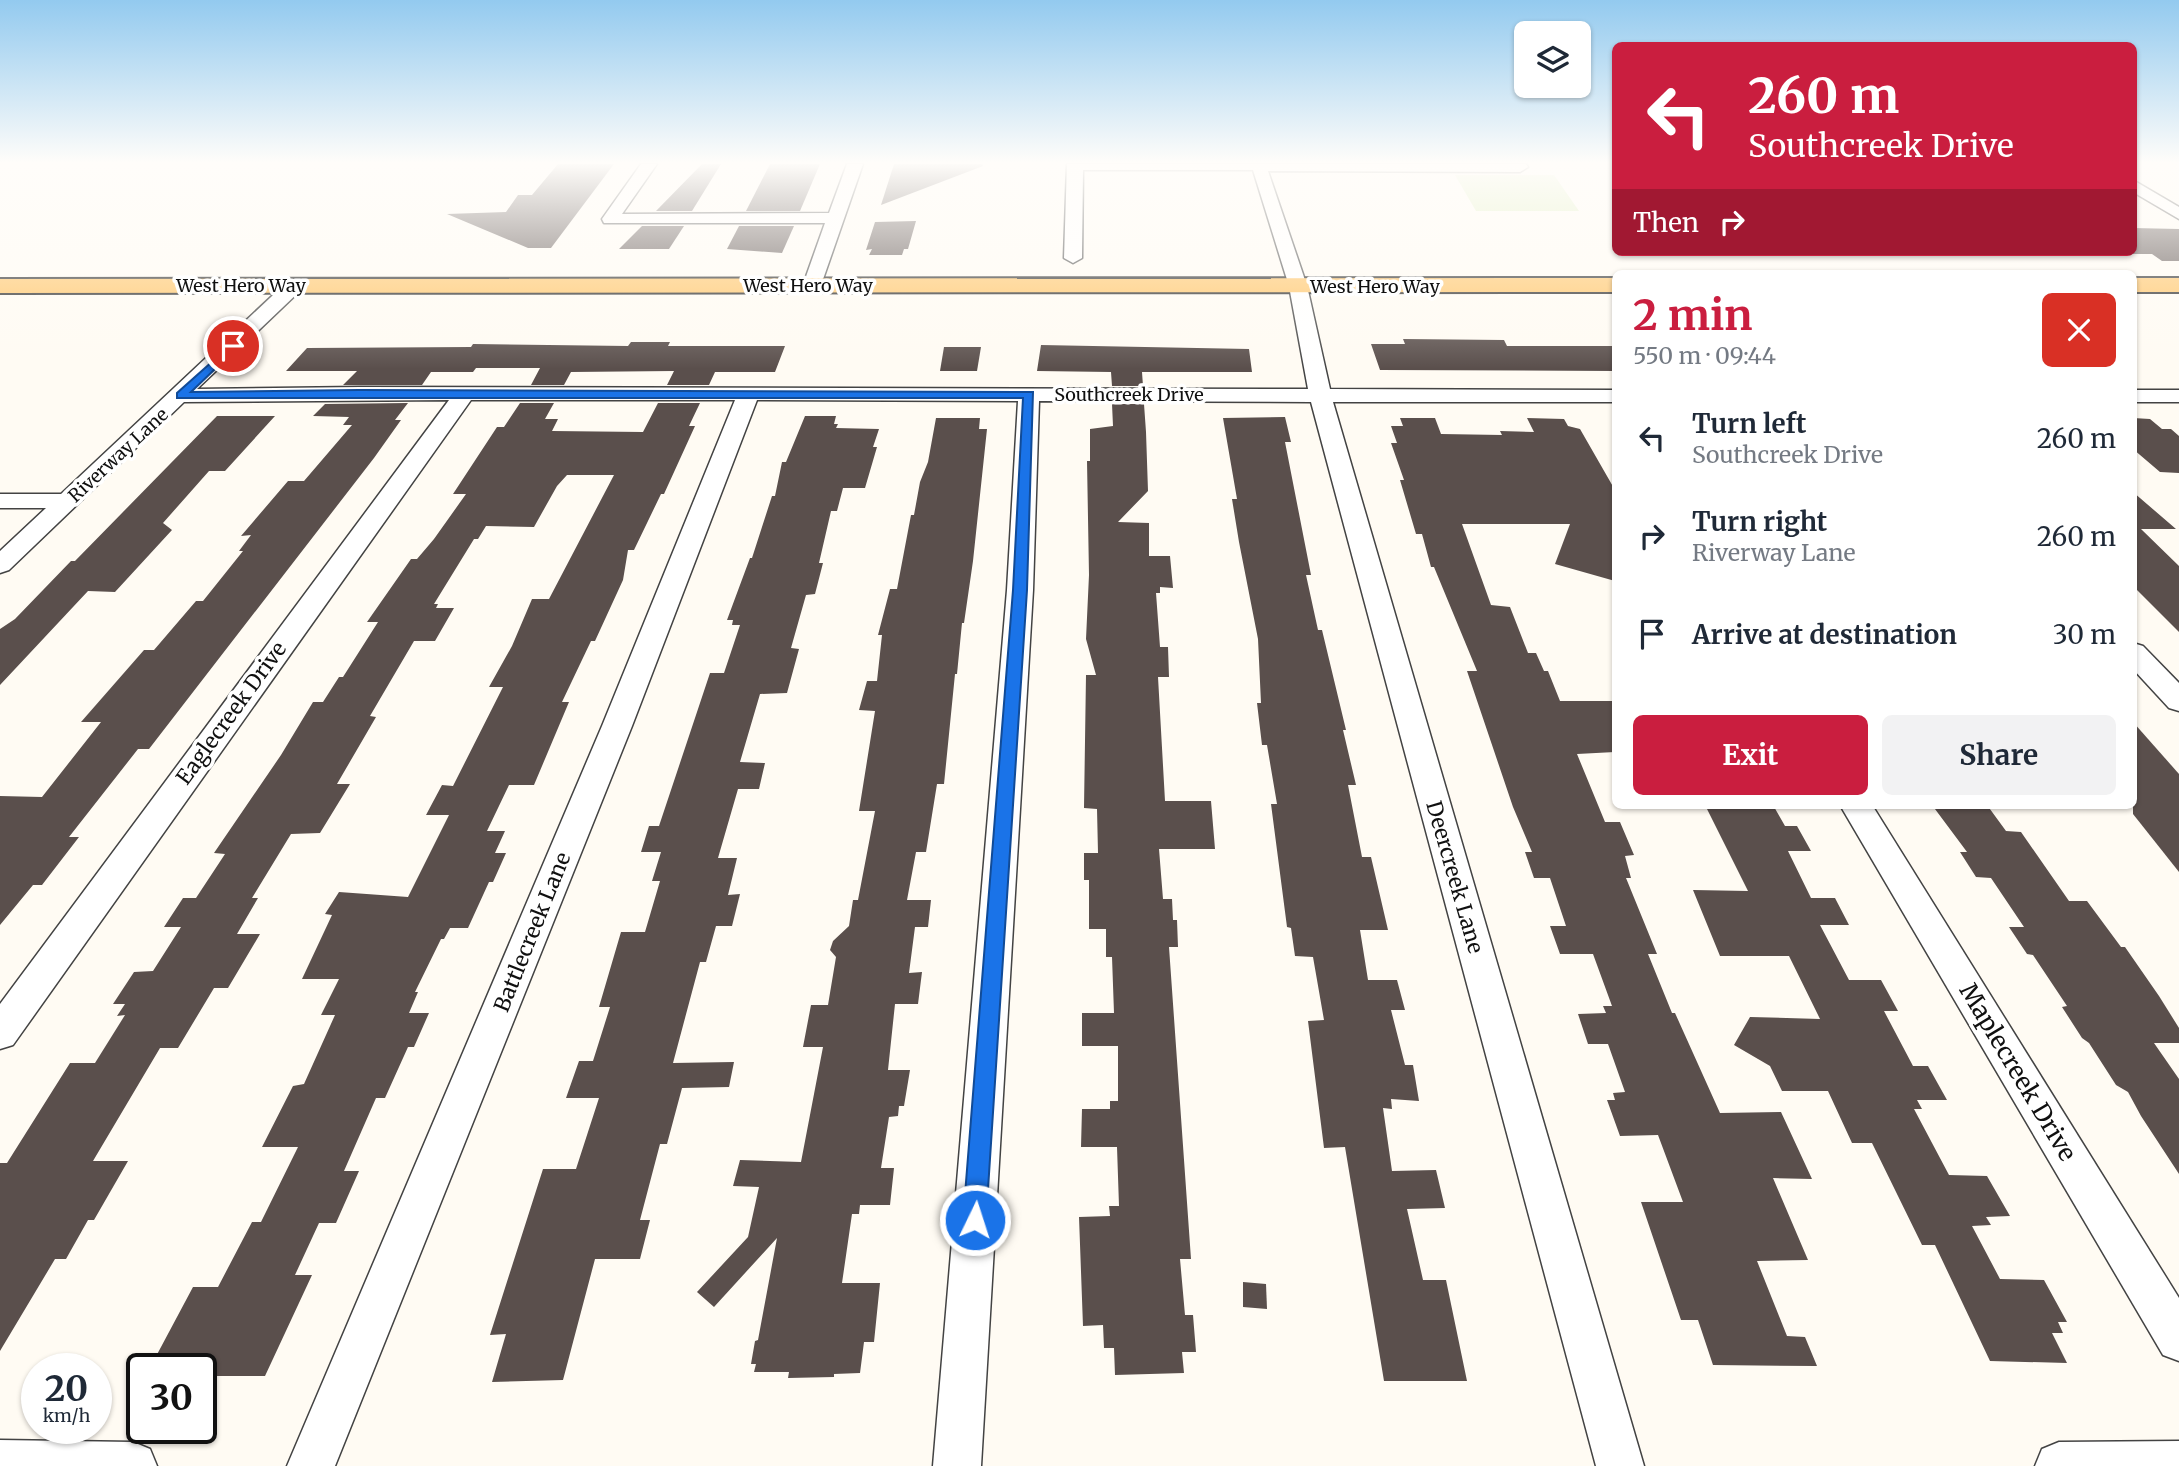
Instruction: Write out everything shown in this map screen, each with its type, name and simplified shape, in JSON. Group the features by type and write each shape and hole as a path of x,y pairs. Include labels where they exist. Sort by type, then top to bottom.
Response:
{"main road":[{"name":"West Hero Way","path":"0,286 1612,285"},
{"path":"2137,285 2179,285"}],"street":[{"path":"812,285 829,232"},
{"path":"1073,258 1074,232"},
{"name":"Deercreek Lane","path":"1281,232 1298,286 1320,394 1620,1466"},
{"name":"Riverway Lane","path":"0,565 295,285"},
{"name":"Eaglecreek Drive","path":"0,1033 464,394"},
{"name":"Southcreek Drive","path":"181,396 1320,394 1612,400"},
{"name":"Battlecreek Lane","path":"311,1466 617,726 748,395"},
{"path":"957,1466 1019,603 1029,395"},
{"path":"2137,396 2179,396"},
{"path":"0,501 68,502"},
{"path":"2137,656 2179,701"},
{"name":"Maplecreek Drive","path":"1858,809 2179,1339"},
{"path":"0,1464 133,1466"},
{"path":"2059,1466 2179,1465"}],"building":[{"path":"491,232 563,232 551,248 528,248"},
{"path":"636,232 680,232 669,249 619,249"},
{"path":"736,232 791,232 782,253 727,249"},
{"path":"872,232 913,232 908,249 904,249 902,255 869,255 872,249 866,250"},
{"path":"2137,232 2179,232 2179,261 2162,261 2152,254 2137,254"},
{"path":"1403,339 1504,340 1507,346 1612,346 1612,371 1380,370 1371,344 1405,344"},
{"path":"631,342 670,342 668,346 785,346 775,372 715,372 709,385 667,385 674,371 571,372 564,385 531,385 540,368 476,368 473,372 431,372 422,385 343,385 357,371 286,371 307,348 471,347 473,344 628,346"},
{"path":"1041,345 1249,349 1252,372 1142,372 1143,386 1112,386 1111,372 1037,371"},
{"path":"944,347 981,347 977,371 940,371"},
{"path":"408,403 395,420 401,420 374,458 149,749 138,749 69,837 79,837 42,885 33,885 0,925 0,796 42,797 101,722 81,722 144,650 154,650 196,601 203,601 243,551 239,551 251,535 241,536 288,481 304,481 352,425 343,425 349,417 313,416 325,404"},
{"path":"520,403 554,403 545,419 558,419 552,431 643,432 658,403 700,403 689,426 695,426 664,494 661,494 634,550 628,550 623,580 595,641 591,641 562,702 569,702 534,785 509,785 487,831 505,831 495,853 506,853 493,882 489,882 468,928 450,928 444,939 441,939 415,992 418,992 409,1013 429,1013 414,1047 408,1047 385,1098 376,1098 344,1171 359,1171 336,1223 319,1223 295,1275 312,1275 265,1376 217,1376 217,1353 158,1353 193,1287 218,1287 252,1222 261,1222 298,1147 262,1147 293,1086 304,1084 335,1015 321,1015 339,979 302,979 332,915 325,914 339,892 408,897 449,815 426,815 442,785 453,786 503,687 489,687 512,646 532,599 549,599 614,475 567,475 557,486 534,527 486,526 478,539 474,539 434,604 438,604 436,608 454,608 435,641 414,641 370,716 376,717 337,784 350,784 320,833 291,834 252,898 258,898 237,934 260,934 228,988 214,988 178,1048 160,1048 93,1161 128,1161 94,1220 88,1220 66,1259 55,1259 0,1351 0,1163 7,1163 70,1063 95,1063 125,1015 117,1016 125,1004 113,1004 134,972 153,971 181,927 164,927 183,898 196,898 225,854 214,853 281,755 313,702 323,702 339,677 343,677 378,622 367,622 411,559 417,559 434,539 466,494 453,494 497,427 504,427"},
{"path":"1112,404 1144,404 1146,432 1148,491 1118,522 1149,523 1149,556 1170,556 1173,588 1160,587 1160,593 1156,593 1160,647 1168,647 1169,677 1158,677 1165,801 1211,801 1215,849 1159,849 1163,899 1172,899 1173,920 1177,920 1178,947 1169,947 1191,1259 1180,1259 1185,1315 1193,1315 1196,1352 1182,1352 1184,1373 1115,1375 1114,1348 1104,1348 1103,1325 1083,1326 1079,1217 1110,1216 1109,1206 1119,1206 1117,1147 1081,1147 1082,1109 1110,1109 1110,1101 1118,1101 1118,1046 1082,1046 1082,1013 1114,1013 1112,957 1106,957 1106,929 1089,929 1089,880 1084,880 1084,853 1098,853 1097,809 1084,808 1086,675 1096,675 1086,639 1089,575 1087,461 1090,461 1090,429 1113,426"},
{"path":"217,416 275,416 225,471 209,471 163,523 172,530 115,592 88,591 0,685 0,629 15,619 71,561 75,561"},
{"path":"805,416 836,416 836,428 879,429 873,447 877,447 865,488 843,488 837,511 831,511 815,594 806,595 791,648 799,649 787,693 760,694 740,762 765,763 759,789 738,789 718,858 737,858 728,895 740,894 732,926 716,926 706,962 700,962 673,1063 734,1062 729,1087 682,1088 667,1144 660,1144 640,1220 650,1220 640,1259 595,1259 563,1380 492,1382 506,1334 490,1335 543,1169 576,1169 599,1098 566,1098 579,1061 593,1061 610,1007 599,1007 621,932 645,932 660,881 652,881 661,852 641,852 649,826 659,826 710,673 724,673 740,625 732,625 733,620 727,620 752,558 772,496 775,496 782,462 786,462"},
{"path":"1285,417 1291,442 1285,442 1311,575 1306,575 1318,630 1322,630 1346,730 1343,730 1356,785 1348,785 1362,857 1371,857 1388,930 1360,930 1368,980 1397,980 1405,1010 1391,1010 1405,1065 1413,1065 1419,1101 1391,1099 1392,1109 1383,1108 1392,1171 1436,1170 1445,1208 1407,1209 1423,1280 1446,1280 1467,1381 1384,1381 1345,1147 1324,1148 1308,1021 1324,1020 1313,957 1295,956 1291,928 1287,927 1271,804 1277,804 1267,745 1262,745 1257,703 1261,703 1258,639 1232,499 1237,499 1223,418"},
{"path":"936,418 980,418 979,429 987,429 973,561 955,674 944,784 937,784 926,852 916,852 907,900 931,900 928,927 915,927 909,973 922,972 918,1004 895,1004 888,1070 910,1070 904,1106 899,1106 898,1116 889,1117 881,1168 894,1168 890,1205 860,1205 859,1214 852,1214 842,1283 880,1283 874,1342 864,1342 860,1373 834,1374 834,1377 788,1378 789,1372 754,1372 756,1364 751,1364 777,1238 714,1307 697,1292 748,1237 759,1187 733,1186 740,1160 801,1162 823,1047 803,1047 811,1005 828,1005 836,957 830,950 833,941 849,926 853,900 858,900 875,811 859,811 875,711 859,710 867,681 877,681 882,635 878,635 890,589 897,589 911,515 914,515 920,482 928,462"},
{"path":"1400,418 1435,418 1441,434 1502,435 1500,431 1534,432 1527,418 1564,419 1568,426 1580,429 1612,485 1612,580 1555,564 1570,524 1462,524 1491,605 1510,607 1528,653 1536,653 1544,671 1548,671 1560,701 1612,701 1612,752 1577,754 1605,822 1620,822 1634,855 1625,856 1631,878 1626,878 1657,954 1648,954 1672,1013 1675,1013 1720,1113 1781,1112 1812,1179 1773,1178 1808,1260 1757,1261 1787,1336 1805,1337 1817,1366 1713,1365 1698,1320 1681,1320 1641,1202 1683,1202 1658,1135 1620,1136 1607,1100 1615,1100 1613,1093 1625,1092 1608,1044 1588,1044 1578,1014 1606,1013 1603,1006 1612,1006 1593,954 1560,954 1550,926 1566,926 1550,878 1534,878 1525,852 1532,852 1513,807 1467,671 1477,671 1434,567 1431,567 1422,534 1416,534 1400,480 1404,480 1391,443 1397,443 1391,426 1403,426"},
{"path":"2137,418 2150,419 2162,429 2171,429 2179,436 2179,473 2160,472 2137,452"},
{"path":"2137,495 2176,529 2141,529 2179,566 2179,632 2137,590"},
{"path":"2137,727 2179,774 2179,872 2133,814 2133,809 2137,809"},
{"path":"1707,809 1775,809 1785,826 1797,826 1811,851 1788,851 1811,898 1835,898 1849,925 1820,925 1849,980 1881,980 1898,1011 1884,1011 1913,1066 1928,1066 1947,1100 1917,1100 1922,1109 1914,1109 1949,1175 1987,1176 2010,1216 1986,1217 1991,1225 1972,1226 2000,1279 2044,1280 2067,1322 2058,1322 2063,1333 2052,1333 2067,1363 1990,1361 1935,1245 1922,1245 1872,1143 1852,1143 1828,1091 1782,1091 1770,1066 1734,1045 1750,1017 1820,1019 1789,956 1720,956 1693,890 1748,891"},
{"path":"1935,809 1990,809 2006,831 2021,832 2069,901 2087,901 2121,947 2125,947 2159,996 2179,1028 2179,1043 2154,1043 2179,1079 2179,1174 2128,1092 2116,1085 2089,1043 2082,1038 2062,1007 2067,1006 2033,955 2027,954 2009,927 2024,927 1991,878 1976,877 1960,852 1967,852"},
{"path":"1243,1282 1266,1284 1267,1309 1243,1307"}],"route":[{"path":"233,346 181,396 359,393 1029,395 1020,590 975,1220"}]}
